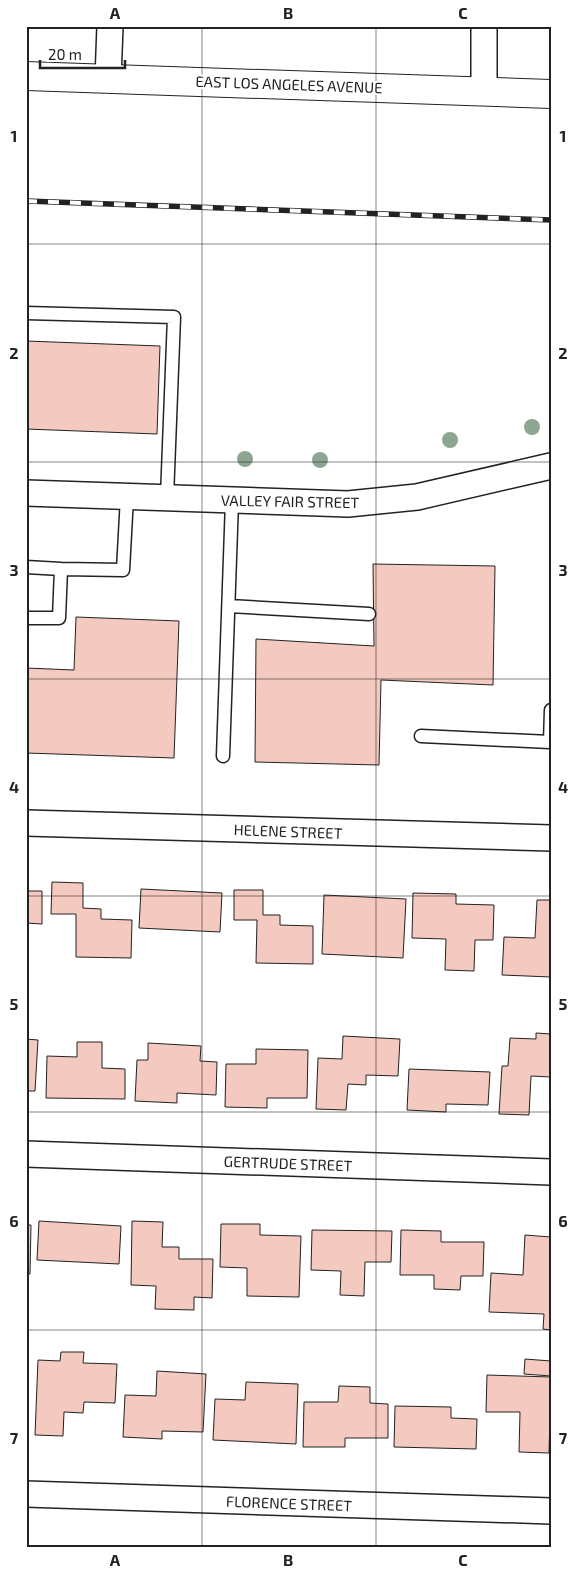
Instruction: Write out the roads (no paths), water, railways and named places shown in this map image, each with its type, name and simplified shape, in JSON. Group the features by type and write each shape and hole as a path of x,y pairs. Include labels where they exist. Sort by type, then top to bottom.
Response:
{"main road":[{"name":"EAST LOS ANGELES AVENUE","path":"26,76 551,94"}],"street":[{"path":"108,79 110,26"},
{"path":"484,30 484,91"},
{"name":"VALLEY FAIR STREET","path":"26,493 348,504 417,497 551,466"},
{"name":"HELENE STREET","path":"26,823 551,838"},
{"name":"GERTRUDE STREET","path":"26,1154 551,1172"},
{"name":"FLORENCE STREET","path":"26,1494 551,1511"}],"lane":[{"path":"26,313 174,317 167,498"},
{"path":"26,567 123,570 127,497"},
{"path":"223,756 230,606 232,501"},
{"path":"26,618 59,618 61,569"},
{"path":"230,606 369,614"},
{"path":"421,736 550,742 551,710"}],"railway":[{"path":"26,201 551,220"}]}
